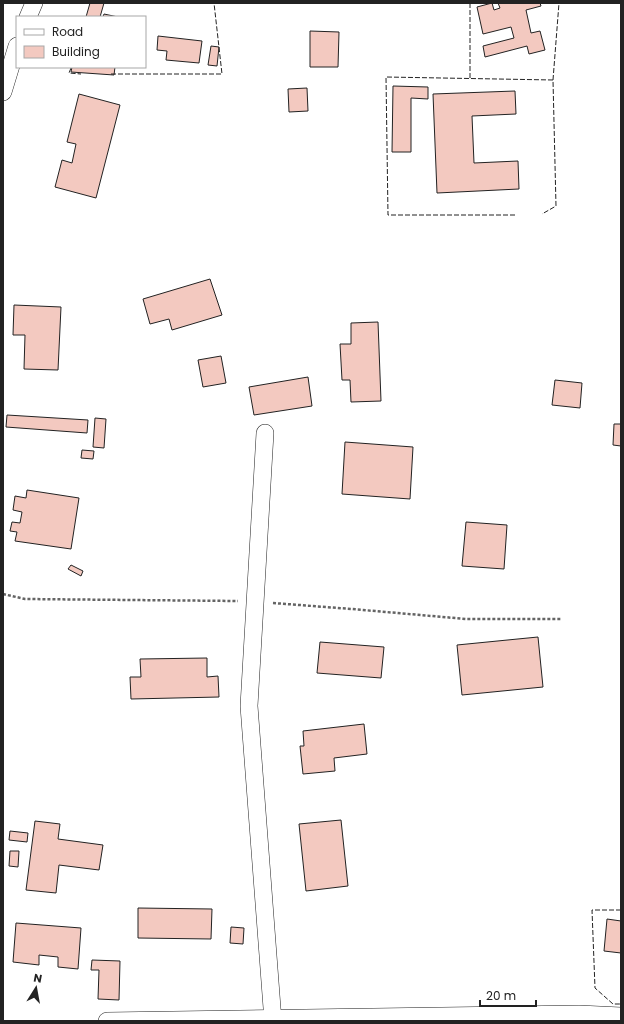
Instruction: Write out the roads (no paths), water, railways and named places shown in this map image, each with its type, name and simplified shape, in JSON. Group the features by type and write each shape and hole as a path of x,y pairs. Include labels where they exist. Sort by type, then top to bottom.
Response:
{"street":[{"path":"28,16 34,3"},
{"path":"3,92 16,49"},
{"path":"264,433 249,706 273,1020"},
{"path":"107,1021 273,1020 579,1014 621,1016"}]}
